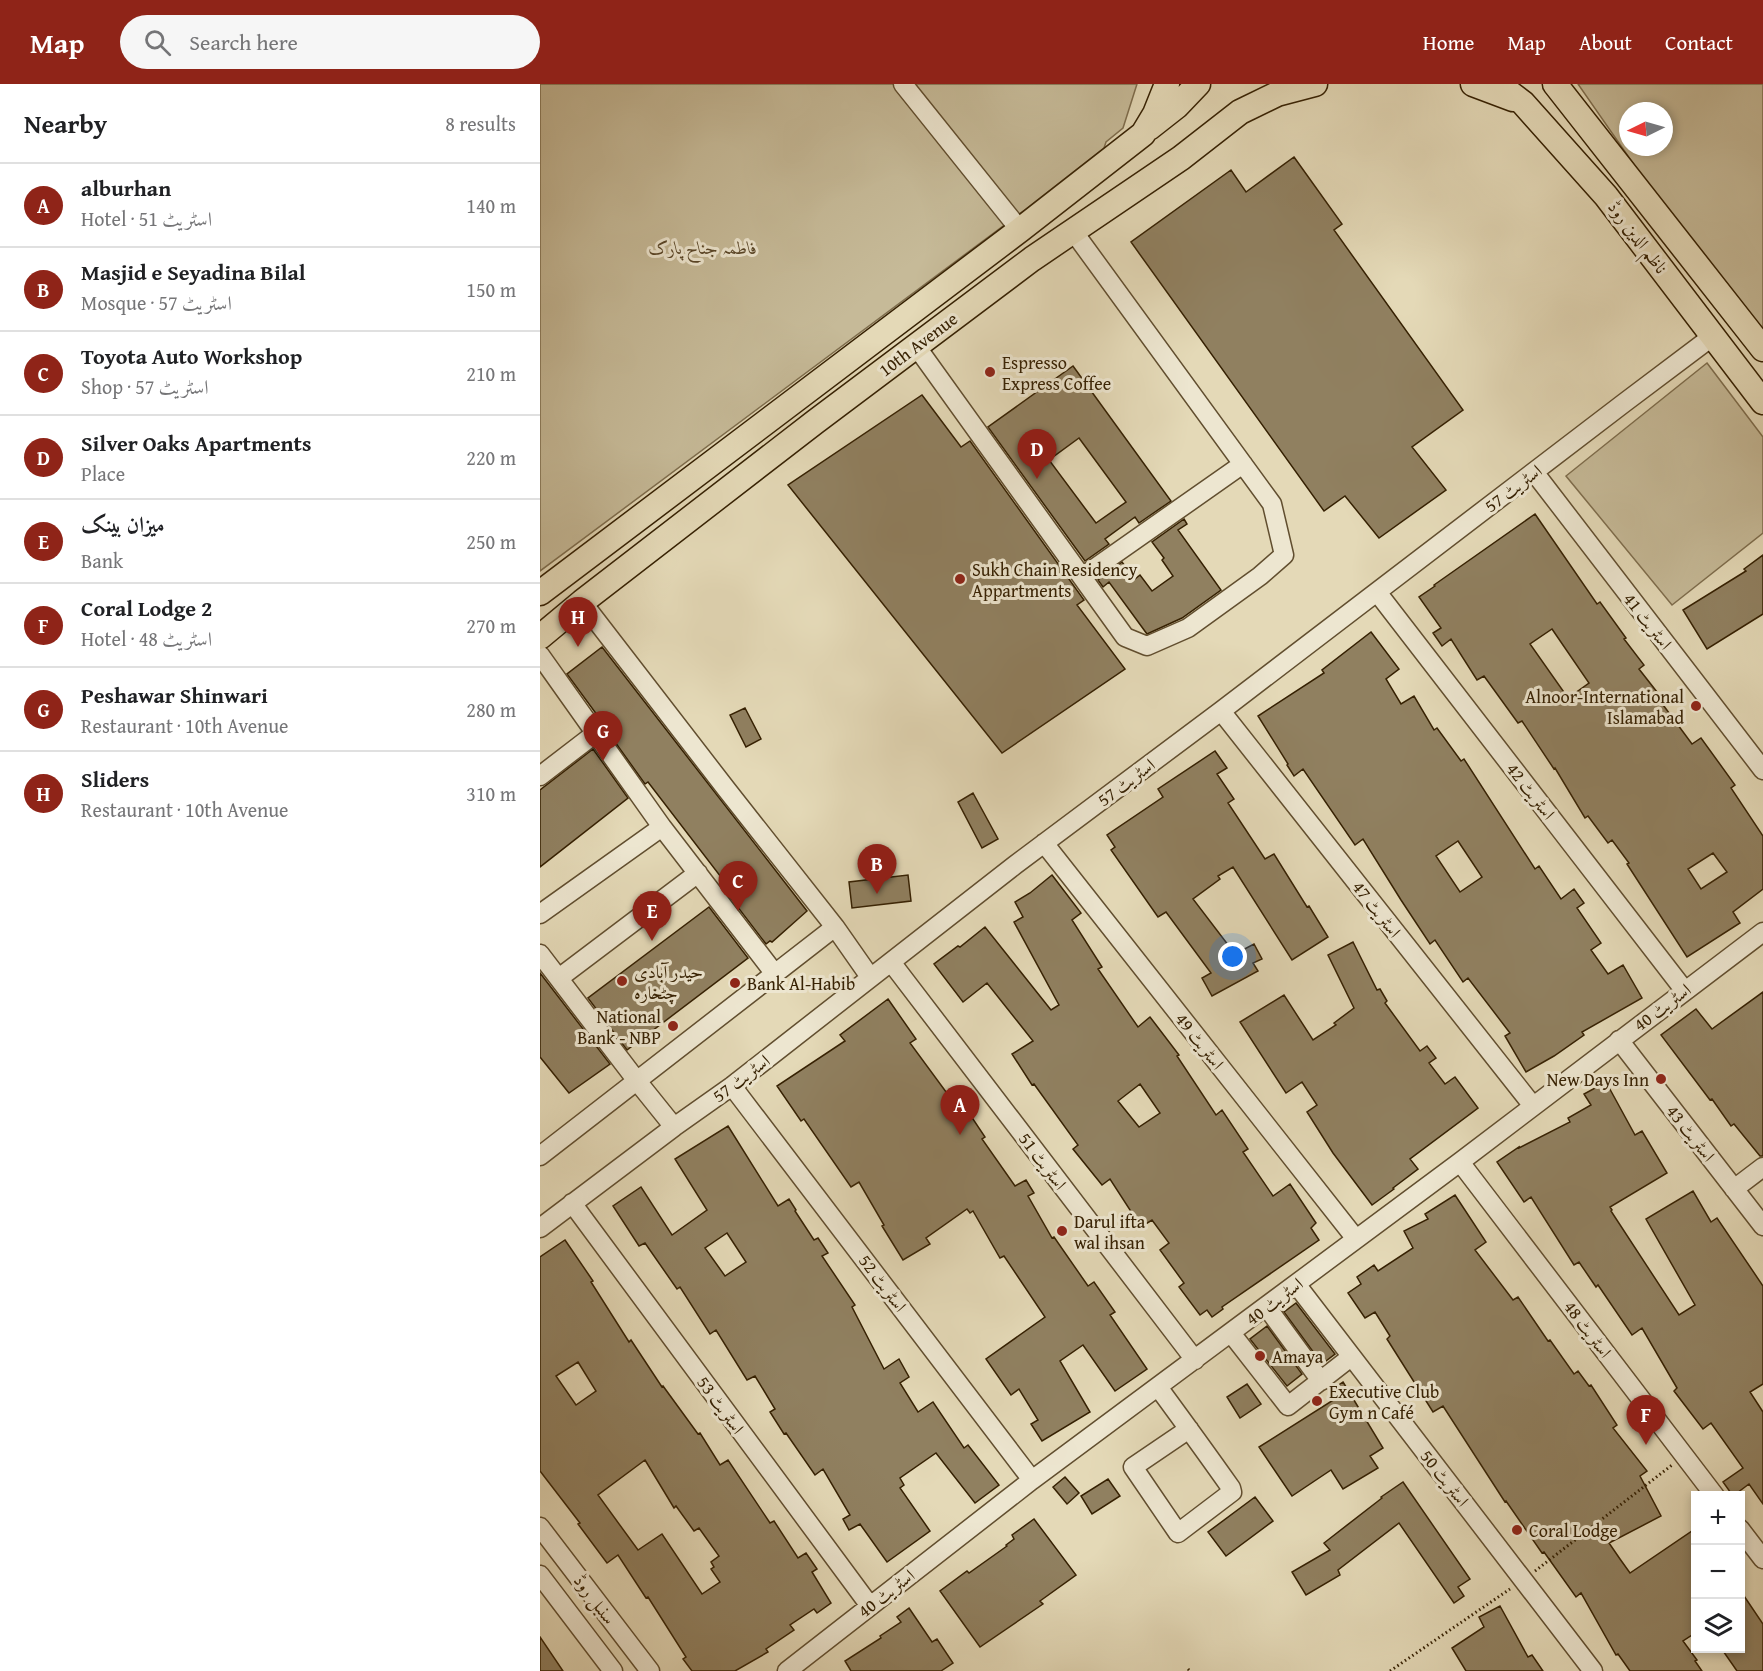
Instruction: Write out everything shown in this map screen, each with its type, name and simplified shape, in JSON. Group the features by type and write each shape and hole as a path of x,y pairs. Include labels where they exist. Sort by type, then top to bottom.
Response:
{"main road":[{"name":"10th Avenue","path":"540,593 1020,230 1143,134 1155,114 1167,84"},
{"path":"1143,134 1178,106 1198,84"},
{"name":"10th Avenue","path":"540,636 726,491 1032,259 1181,158 1240,112 1285,89 1315,84"},
{"path":"1473,84 1523,103"},
{"name":"ناظم الدین روڈ","path":"1498,84 1523,103 1606,196 1763,402"},
{"name":"ناظم الدین روڈ","path":"1556,85 1763,349"},
{"path":"707,466 726,491"}],"street":[{"path":"903,84 1020,230"},
{"path":"916,346 1125,637 1147,646 1188,627 1260,576 1284,555 1272,504 1073,231"},
{"name":"اسٹریٹ 57","path":"540,1228 732,1086 1044,843 1713,336"},
{"path":"1082,577 1243,464"},
{"name":"اسٹریٹ 41","path":"1534,472 1763,770"},
{"name":"اسٹریٹ 42","path":"1377,592 1685,991"},
{"path":"582,602 835,927 870,977"},
{"path":"540,655 662,827 775,974"},
{"name":"اسٹریٹ 47","path":"1221,711 1533,1106"},
{"path":"540,776 596,733"},
{"path":"540,914 662,827"},
{"name":"اسٹریٹ 49","path":"1044,843 1356,1239"},
{"path":"559,978 698,873"},
{"path":"540,1156 835,927"},
{"name":"اسٹریٹ 40","path":"787,1671 1032,1480 1460,1162 1763,932"},
{"path":"540,954 674,1127"},
{"name":"اسٹریٹ 51","path":"891,962 1195,1360"},
{"name":"اسٹریٹ 43","path":"1619,1040 1763,1226"},
{"name":"اسٹریٹ 52","path":"732,1086 1032,1480"},
{"name":"اسٹریٹ 48","path":"1460,1162 1711,1491"},
{"path":"1734,1189 1763,1167"},
{"name":"اسٹریٹ 53","path":"572,1203 870,1606"},
{"name":"اسٹریٹ 50","path":"1296,1284 1593,1671"},
{"path":"1266,1306 1322,1381"},
{"path":"1231,1333 1288,1406 1351,1357"},
{"path":"1158,1387 1189,1429 1231,1488 1232,1492 1178,1533 1133,1467 1189,1429"},
{"name":"سنبل روڈ","path":"540,1527 650,1671"},
{"path":"1745,1536 1763,1559"},
{"name":"سنبل روڈ","path":"540,1575 613,1671"}],"path":[{"path":"1390,1671 1523,1580 1684,1456"}],"green space":[{"name":"فاطمہ جناح پارک","path":"540,84 1137,84 1123,128 1106,142 1104,148 1026,209 540,571"},
{"path":"1578,84 1763,84 1763,339 1669,215 1628,156 1673,156 1673,102 1619,102 1619,143"},
{"path":"1707,363 1763,437 1763,533 1672,605 1566,476"}],"building":[{"path":"1294,157 1342,224 1334,230 1463,410 1412,447 1446,490 1379,538 1345,496 1324,511 1131,242 1231,170 1246,192"},
{"path":"1073,366 1171,501 1139,523 1135,517 1105,539 1109,544 1085,561 988,427","holes":["1079,438 1126,502 1096,523 1049,460"]},
{"name":"Sukh Chain Residency Appartments","path":"922,395 961,447 970,441 1084,600 1077,605 1125,669 1002,753 788,485"},
{"path":"1535,514 1597,604 1600,602 1644,665 1639,669 1657,692 1655,694 1692,744 1701,738 1735,785 1731,788 1763,836 1763,889 1733,912 1740,923 1687,957 1627,864 1629,863 1612,840 1608,843 1588,816 1585,818 1555,768 1522,721 1518,723 1484,676 1477,680 1451,639 1442,646 1433,633 1441,628 1419,597","holes":["1552,629 1589,683 1568,698 1530,644","1713,853 1727,872 1701,889 1688,869"]},
{"path":"1184,519 1187,524 1178,530 1221,590 1182,618 1147,634 1109,582 1103,587 1098,580 1122,562 1135,579 1140,575 1152,591 1173,576 1162,560 1164,558 1152,542"},
{"path":"1763,555 1763,614 1707,649 1683,610 1746,571 1744,569"},
{"path":"1371,632 1399,669 1386,679 1401,704 1414,696 1434,730 1437,728 1461,761 1464,759 1535,869 1539,866 1561,899 1574,889 1584,903 1577,908 1601,943 1591,950 1608,974 1623,965 1642,998 1582,1032 1584,1035 1526,1072 1505,1036 1510,1033 1468,978 1463,982 1435,940 1430,944 1363,839 1355,845 1303,769 1294,776 1258,716 1324,673 1322,670","holes":["1458,841 1482,877 1460,892 1436,856"]},
{"path":"602,647 807,911 772,942 766,944 727,893 731,890 648,782 645,784 567,674"},
{"path":"745,708 761,739 746,747 730,715"},
{"path":"593,749 628,798 540,867 540,790"},
{"path":"1215,751 1227,768 1217,774 1234,799 1228,803 1265,859 1274,854 1328,937 1292,960 1233,867 1218,876 1220,879 1193,899 1235,954 1254,944 1262,959 1253,963 1258,971 1212,996 1202,978 1211,973 1166,912 1158,917 1111,850 1115,847 1107,835 1163,797 1158,789"},
{"path":"973,793 998,839 982,848 958,802"},
{"path":"908,875 911,901 852,908 849,882"},
{"path":"1052,875 1081,913 1072,920 1102,967 1098,969 1138,1027 1150,1017 1179,1055 1177,1056 1216,1115 1222,1110 1248,1149 1243,1152 1273,1196 1290,1184 1316,1223 1311,1228 1319,1240 1222,1307 1223,1309 1212,1317 1207,1310 1200,1315 1179,1287 1184,1283 1160,1250 1169,1243 1152,1220 1141,1227 1110,1179 1102,1185 1073,1149 1078,1145 1034,1084 1032,1085 1012,1054 1033,1041 987,983 963,1002 934,964 985,927 1051,1010 1059,1005 1014,922 1023,917 1015,902","holes":["1140,1084 1160,1113 1139,1127 1118,1101"]},
{"path":"709,907 748,958 627,1050 588,998"},
{"path":"1353,942 1377,990 1380,989 1387,1001 1385,1003 1420,1051 1427,1046 1436,1058 1429,1063 1445,1084 1455,1077 1478,1108 1410,1159 1418,1169 1372,1205 1333,1153 1307,1112 1317,1105 1302,1082 1286,1093 1240,1022 1284,995 1313,1040 1336,1025 1334,1023 1354,1008 1328,955"},
{"path":"540,973 610,1064 569,1093 540,1057"},
{"path":"1763,992 1763,1156 1760,1156 1734,1124 1731,1126 1661,1035 1696,1009 1712,1029"},
{"path":"888,999 916,1039 910,1043 949,1096 955,1092 985,1137 982,1139 1015,1186 1026,1180 1034,1193 1028,1196 1052,1238 1054,1237 1088,1286 1094,1282 1115,1312 1110,1315 1147,1369 1115,1391 1083,1345 1060,1361 1090,1412 1042,1441 1031,1424 1038,1420 1019,1389 1011,1395 986,1359 1045,1317 1004,1256 1000,1258 973,1211 970,1213 967,1209 926,1238 930,1244 903,1260 859,1182 851,1187 804,1119 801,1121 777,1086 845,1041 840,1035"},
{"path":"1606,1082 1635,1135 1642,1131 1667,1173 1610,1207 1679,1315 1695,1305 1646,1219 1693,1191 1711,1222 1717,1218 1763,1286 1763,1384 1750,1392 1763,1412 1763,1504 1749,1484 1740,1491 1729,1491 1723,1482 1743,1468 1711,1423 1703,1429 1674,1391 1677,1388 1642,1328 1632,1335 1598,1285 1596,1287 1579,1262 1574,1265 1531,1197 1524,1202 1497,1162 1519,1147 1570,1122 1568,1118 1591,1105 1584,1094"},
{"path":"728,1126 778,1206 789,1199 814,1240 818,1238 828,1253 822,1256 855,1305 852,1307 884,1369 899,1359 909,1377 900,1383 918,1412 933,1402 964,1448 968,1445 999,1485 975,1503 936,1453 900,1478 904,1485 900,1488 930,1531 887,1562 860,1524 849,1530 843,1519 850,1515 823,1469 815,1475 770,1412 775,1409 755,1376 747,1380 716,1330 710,1334 680,1287 677,1289 645,1243 639,1246 613,1206 641,1187 672,1235 707,1210 675,1159","holes":["727,1233 746,1262 725,1276 705,1248"]},
{"path":"1455,1195 1486,1242 1475,1250 1513,1300 1518,1297 1574,1374 1578,1371 1589,1386 1591,1385 1617,1425 1613,1428 1647,1471 1640,1476 1661,1516 1609,1543 1630,1573 1691,1532 1691,1636 1683,1641 1702,1671 1630,1671 1618,1654 1616,1655 1581,1593 1576,1597 1544,1552 1542,1553 1505,1502 1443,1406 1433,1412 1387,1339 1390,1336 1375,1312 1365,1318 1348,1293 1361,1284 1357,1277 1374,1265 1378,1271 1413,1248 1404,1231 1428,1219 1425,1214"},
{"path":"565,1240 593,1281 591,1282 629,1342 631,1340 662,1387 698,1434 700,1433 720,1465 728,1460 770,1523 774,1521 798,1558 806,1553 817,1569 812,1572 831,1603 817,1613 814,1609 790,1625 794,1630 766,1649 768,1652 735,1671 692,1671 683,1659 686,1657 648,1597 646,1598 618,1555 607,1563 540,1471 540,1257","holes":["578,1362 596,1391 576,1405 556,1376","645,1460 674,1508 676,1506 694,1531 699,1528 719,1556 711,1562 714,1567 711,1569 720,1582 702,1594 662,1534 638,1550 598,1495"]},
{"path":"1296,1303 1335,1354 1322,1364 1284,1312"},
{"path":"1267,1326 1302,1374 1287,1386 1250,1339"},
{"path":"1343,1382 1383,1448 1370,1456 1378,1468 1343,1489 1331,1470 1292,1496 1259,1447 1335,1399 1330,1391"},
{"path":"1247,1384 1261,1404 1240,1418 1227,1397"},
{"path":"1065,1477 1079,1493 1067,1504 1053,1487"},
{"path":"1108,1479 1120,1496 1092,1514 1081,1496"},
{"path":"1403,1482 1470,1579 1458,1587 1464,1596 1454,1603 1399,1523 1338,1570 1340,1575 1306,1595 1292,1572 1330,1550 1324,1543"},
{"path":"1255,1497 1273,1521 1226,1556 1208,1532"},
{"path":"1034,1519 1076,1575 1040,1601 1043,1604 980,1647 940,1591 1007,1546 1014,1539 1012,1535"},
{"path":"1745,1597 1763,1624 1763,1671 1737,1671 1724,1653 1745,1653"},
{"path":"1500,1606 1528,1657 1532,1655 1543,1671 1466,1671 1452,1648 1484,1627 1479,1617"},
{"path":"909,1608 932,1642 937,1639 953,1663 941,1671 851,1671 845,1661 901,1622 897,1617"},
{"path":"540,1637 563,1671 540,1671"}],"place":[{"name":"Espresso Express Coffee","path":"990,372"},
{"name":"Silver Oaks Apartments","path":"1037,479"},
{"name":"Sukh Chain Residency Appartments","path":"960,579"},
{"name":"Sliders","path":"578,647"},
{"name":"Alnoor-International Islamabad","path":"1696,706"},
{"name":"Peshawar Shinwari","path":"603,761"},
{"name":"Masjid e Seyadina Bilal","path":"877,894"},
{"name":"Toyota Auto Workshop","path":"738,911"},
{"name":"میزان بینک","path":"652,941"},
{"name":"حیدر آبادی چٹخارہ","path":"622,981"},
{"name":"Bank Al-Habib","path":"735,983"},
{"name":"National Bank - NBP","path":"673,1026"},
{"name":"New Days Inn","path":"1661,1079"},
{"name":"alburhan","path":"960,1135"},
{"name":"Darul ifta wal ihsan","path":"1062,1231"},
{"name":"Amaya","path":"1260,1356"},
{"name":"Executive Club Gym n Café","path":"1317,1401"},
{"name":"Coral Lodge 2","path":"1646,1445"},
{"name":"Coral Lodge","path":"1517,1530"}]}
